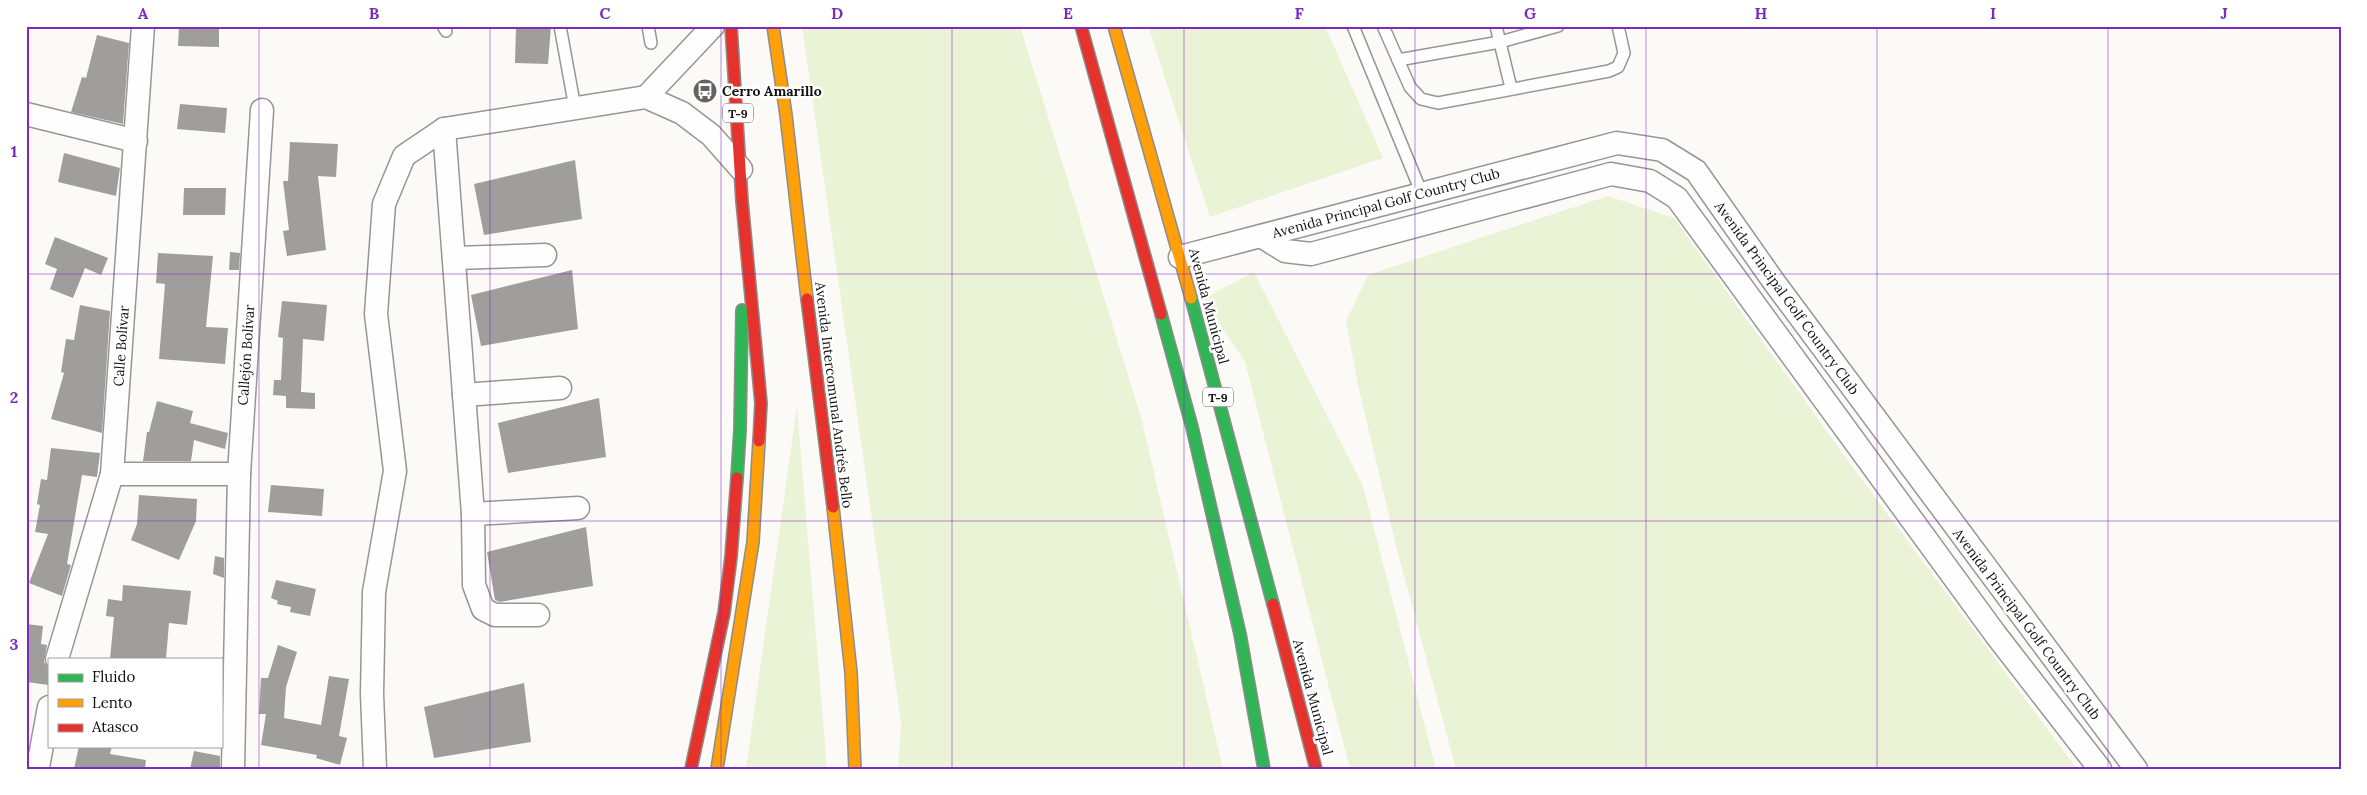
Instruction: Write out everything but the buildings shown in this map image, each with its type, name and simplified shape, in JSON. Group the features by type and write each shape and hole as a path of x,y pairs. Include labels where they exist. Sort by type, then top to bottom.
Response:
{"main road":[{"name":"T-9","path":"691,769 724,614 731,557 740,430 742,201 731,26"},
{"name":"Avenida Intercomunal Andrés Bello","path":"773,26 833,506 854,708 855,769"},
{"name":"T-9","path":"1081,26 1192,427 1240,634 1264,769"},
{"name":"Avenida Municipal","path":"1114,26 1180,257 1316,769"},
{"path":"717,769 753,542 761,403 742,201"}],"street":[{"name":"Calle Bolívar","path":"57,658 112,474 143,26"},
{"path":"646,97 713,26"},
{"path":"378,767 372,694 374,592 395,471 376,314 384,204 404,156 444,129 646,97 682,113 712,135 741,169"},
{"name":"Callejón Bolívar","path":"233,769 239,474 262,110"},
{"path":"26,114 136,141"},
{"path":"444,129 473,514 474,585 484,609 495,615 538,615"},
{"name":"Avenida Principal Golf Country Club","path":"1261,236 1617,143 1662,150 1696,172 1792,306 2136,769"},
{"name":"Avenida Principal Golf Country Club","path":"1261,236 1285,251 1311,254 1611,174 1650,182 1677,198 1996,635 2100,769"},
{"path":"1180,257 1261,236"},
{"path":"454,258 545,255"},
{"path":"464,395 560,388"},
{"path":"112,474 239,474"},
{"path":"473,514 578,508"},
{"path":"34,766 48,711"}],"lane":[{"path":"560,26 575,108"},
{"path":"648,26 651,43"},
{"path":"1353,26 1422,194"},
{"path":"1383,26 1410,86 1421,99 1438,104 1618,67 1624,53 1618,26"},
{"path":"1496,26 1511,88"},
{"path":"1398,60 1500,42 1558,26"}],"green space":[{"path":"802,26 1020,26 1141,417 1223,769 898,769 901,723"},
{"path":"1148,26 1325,26 1383,158 1210,217"},
{"path":"1608,196 1674,218 1846,458 2077,769 1456,769 1397,550 1358,385 1346,321 1368,275"},
{"path":"1254,272 1363,486 1436,769 1350,769 1245,362 1203,299"},
{"path":"797,406 827,769 746,769"}],"traffic: fast":[{"path":"1191,298 1273,604"},
{"path":"737,478 740,430 742,310"},
{"path":"1161,314 1192,427 1240,634 1264,769"}],"traffic: slow":[{"path":"773,26 786,115 807,299"},
{"path":"1114,26 1191,298"},
{"path":"717,769 753,542 759,441"},
{"path":"833,507 851,672 855,769"}],"traffic: jam":[{"path":"731,26 742,201 761,403 759,441"},
{"path":"1081,26 1161,314"},
{"path":"807,299 833,507"},
{"path":"691,769 724,613 731,557 737,478"},
{"path":"1273,604 1316,769"}],"place":[{"name":"Cerro Amarillo","path":"705,91"}]}
